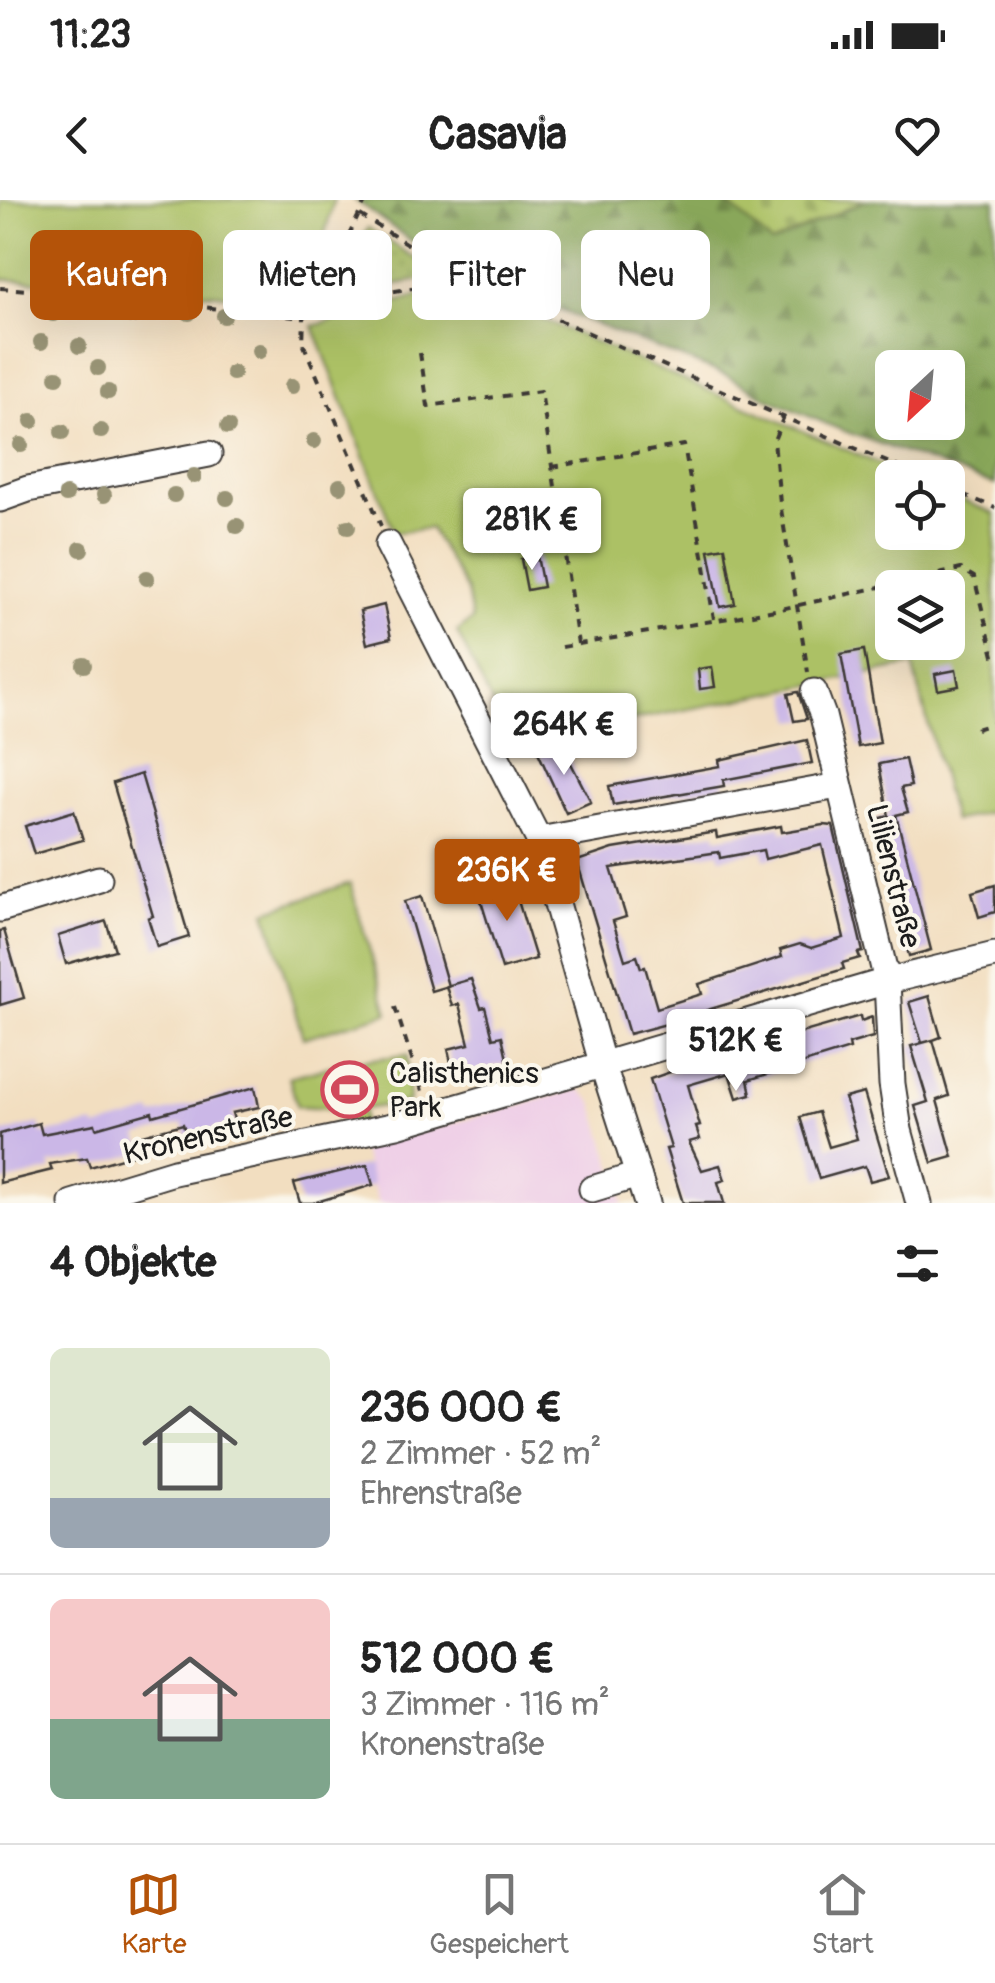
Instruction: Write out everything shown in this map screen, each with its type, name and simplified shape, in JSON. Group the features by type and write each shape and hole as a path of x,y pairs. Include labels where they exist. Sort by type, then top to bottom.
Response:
{"street":[{"path":"0,499 28,489 210,454"},
{"path":"388,544 539,840 647,1203"},
{"name":"Lilienstraße","path":"814,692 887,981 896,1114 919,1203"},
{"path":"539,840 838,786"},
{"path":"0,908 98,879"},
{"name":"Kronenstraße","path":"72,1203 174,1172 430,1116 887,981 994,958"},
{"path":"592,1189 638,1175"}],"path":[{"path":"353,230 366,200"},
{"path":"360,216 412,248"},
{"path":"0,288 223,309"},
{"path":"304,320 303,342 388,544"},
{"path":"560,320 883,460"},
{"path":"420,353 428,406 540,391 578,644"},
{"path":"784,416 774,440 784,538 814,692"},
{"path":"552,467 684,445 714,619"},
{"path":"965,495 995,508"},
{"path":"562,647 794,605 961,569 974,577 995,660"},
{"path":"976,729 995,723"},
{"path":"395,1007 430,1116"}],"shaded area":[{"path":"580,1089 593,1102 624,1203 378,1203 361,1148"}],"green space":[{"path":"0,200 334,200 326,230 223,230 223,294 203,293 203,230 30,230 30,281 0,279"},
{"path":"355,200 724,200 772,243 866,200 995,200 995,485 965,474 965,460 925,460 841,430 766,398 726,375 585,320 710,320 710,230 581,230 581,319 561,311 561,230 412,230 412,242"},
{"path":"724,200 866,200 772,244"},
{"path":"392,243 412,256 412,281 392,285"},
{"path":"412,298 412,320 544,320 875,462 875,550 965,550 965,501 995,514 995,811 953,821 913,665 512,744 457,632 472,620 467,591 430,528 394,533 313,326 334,320 392,320 392,303"},
{"path":"350,883 388,1013 303,1038 266,911"},
{"name":"Calisthenics Park","path":"407,1055 409,1102 363,1109 363,1128 349,1131 342,1109 297,1106 289,1077 348,1062"}],"building":[{"path":"725,547 735,604 720,607 709,550"},
{"path":"537,556 543,587 527,590 521,559"},
{"path":"384,605 391,638 367,644 360,611"},
{"path":"864,650 880,743 858,747 841,654"},
{"path":"712,667 715,687 700,689 698,669"},
{"path":"956,670 959,686 938,690 935,674"},
{"path":"798,692 807,719 794,721 788,694"},
{"path":"807,740 812,763 723,780 724,786 613,805 609,786 720,766 719,760"},
{"path":"560,742 591,802 566,813 538,752"},
{"path":"905,759 911,786 901,788 908,812 896,815 931,950 909,956 874,820 889,816 879,764"},
{"path":"141,774 189,937 157,947 148,918 153,916 113,783"},
{"path":"74,811 83,840 34,854 25,826"},
{"path":"781,826 782,832 833,826 863,952 858,953 860,958 842,963 844,969 629,1034 577,861 613,849 716,832 717,838","holes":["822,845 844,938 811,948 800,944 780,950 782,957 699,984 702,994 657,1008 645,967 641,968 637,956 625,960 613,921 626,917 611,868 719,852 720,858 763,850 765,859"]},
{"path":"511,878 536,959 502,969 477,888"},
{"path":"995,885 995,912 979,917 972,892"},
{"path":"422,896 448,986 431,991 405,901"},
{"path":"106,921 115,950 66,964 58,936"},
{"path":"4,930 24,998 0,1005 0,931"},
{"path":"471,979 481,1008 485,1007 493,1038 502,1036 508,1063 467,1073 464,1063 452,1067 448,1049 469,1044 459,1004 452,1006 446,986"},
{"path":"929,996 941,1037 933,1040 949,1096 937,1100 953,1157 932,1163 915,1106 928,1102 911,1046 922,1043 909,1002"},
{"path":"860,1016 861,1021 872,1017 873,1037 849,1044 850,1049 748,1080 751,1094 737,1098 729,1073 688,1085 700,1126 696,1127 700,1139 689,1142 702,1170 720,1165 725,1180 718,1182 724,1203 683,1203 650,1079"},
{"path":"255,1087 259,1107 232,1113 235,1123 187,1137 183,1124 138,1136 143,1152 90,1167 87,1158 50,1164 52,1170 0,1183 0,1134 39,1123 42,1134 95,1124 96,1128"},
{"path":"864,1093 889,1176 870,1181 865,1166 819,1179 800,1117 818,1112 829,1147 857,1139 845,1098"},
{"path":"367,1165 373,1185 313,1203 300,1203 294,1183"}],"place":[{"name":"Calisthenics Park","path":"350,1090"}]}
